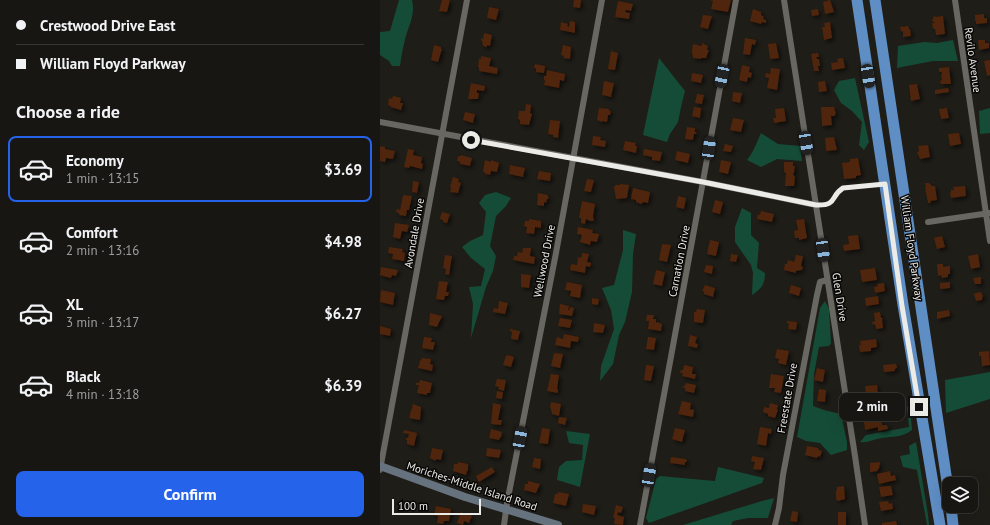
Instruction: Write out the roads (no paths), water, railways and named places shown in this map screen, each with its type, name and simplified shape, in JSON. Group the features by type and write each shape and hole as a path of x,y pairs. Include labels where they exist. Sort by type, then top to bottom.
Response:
{"highway":[{"name":"William Floyd Parkway","path":"857,0 902,306 940,525"},
{"name":"William Floyd Parkway","path":"874,0 946,477"},
{"path":"952,513 954,525"}],"main road":[{"name":"Moriches-Middle Island Road","path":"380,468 465,497 558,525"}],"street":[{"name":"Avondale Drive","path":"380,468 467,0"},
{"name":"Wellwood Drive","path":"504,525 556,253 602,0"},
{"name":"Carnation Drive","path":"640,525 736,0"},
{"name":"Glen Drive","path":"784,0 865,525"},
{"name":"Revilo Avenue","path":"954,0 988,214 990,241"},
{"path":"380,122 572,159 703,182 816,205"},
{"path":"928,222 988,214"},
{"name":"Freestate Drive","path":"775,525 817,295 820,282 828,280"}],"lane":[{"path":"816,205 830,203 834,200 839,190 843,188 885,184"}]}
